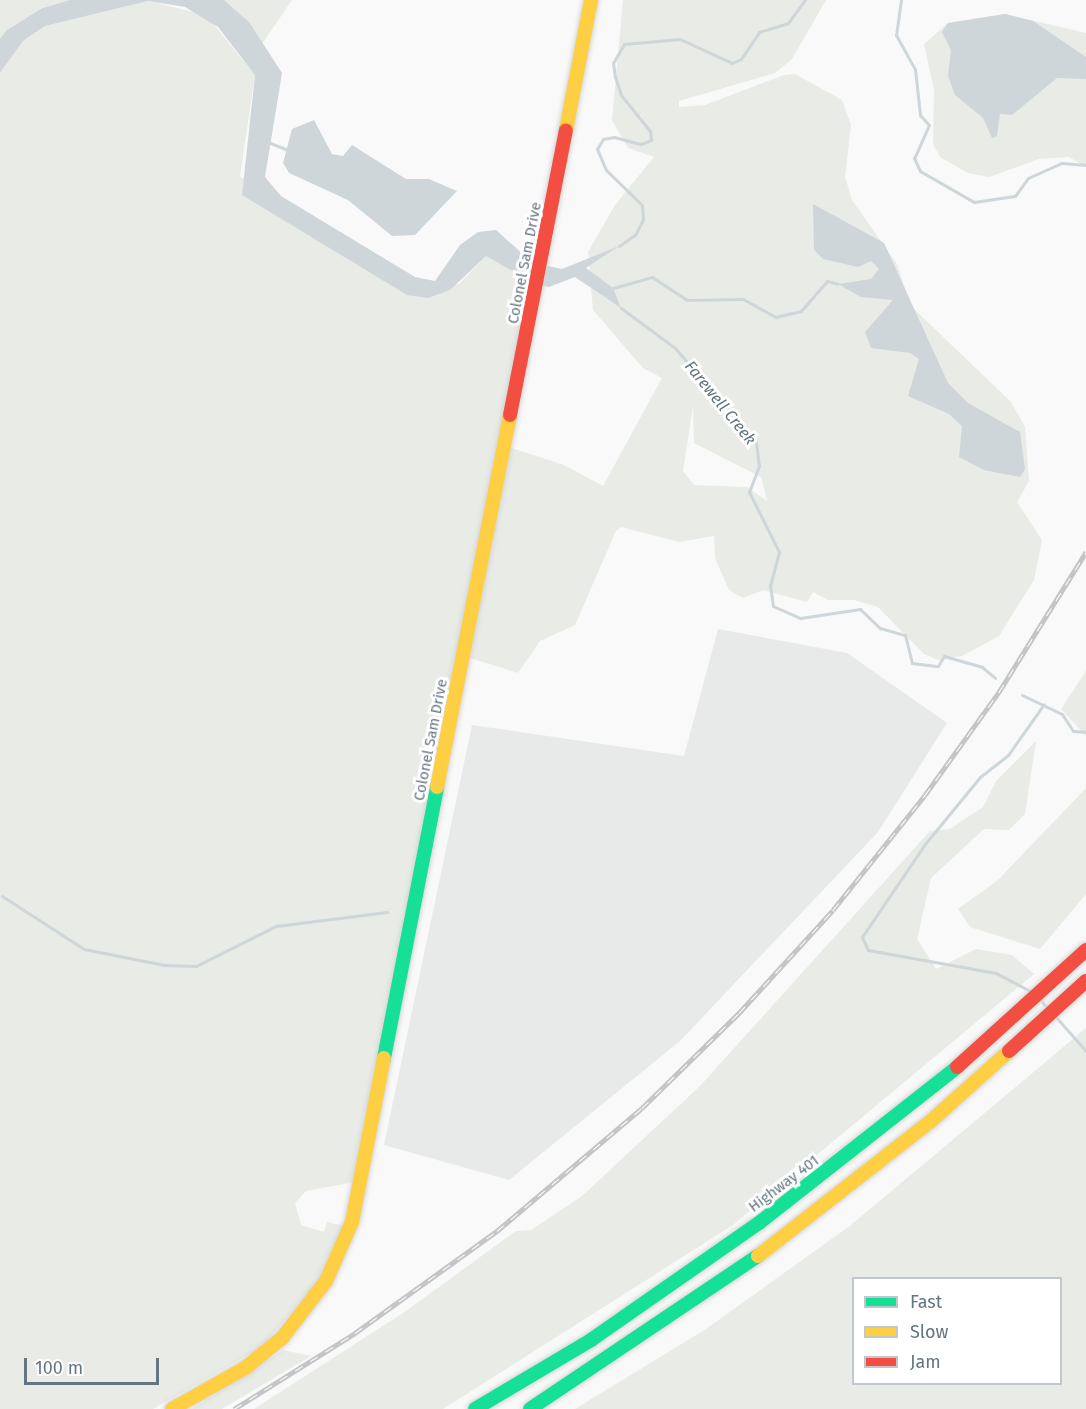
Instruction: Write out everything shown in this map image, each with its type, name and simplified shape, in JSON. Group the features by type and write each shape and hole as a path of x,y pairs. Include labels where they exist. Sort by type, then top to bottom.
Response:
{"main road":[{"name":"Colonel Sam Drive","path":"172,1409 245,1368 282,1338 326,1281 349,1231 543,260 591,0"},
{"name":"Highway 401","path":"476,1409 591,1340 759,1223 948,1075 1086,950"},
{"path":"530,1409 794,1232 931,1121 1086,981"}],"shaded area":[{"path":"0,0 70,0 41,8 0,39"},
{"path":"70,0 224,0 249,22 282,73 265,177 281,196 415,277 435,281 460,245 478,232 496,230 533,263 562,269 619,246 586,268 613,288 621,308 575,277 549,287 536,284 486,256 450,290 428,298 407,295 242,195 255,75 218,27 185,7 148,1 45,26 23,41 0,73 0,39 6,31 42,8"},
{"path":"224,0 292,0 262,44 249,22"},
{"path":"623,0 826,0 792,59 775,73 679,101 679,107 705,105 784,75 795,74 842,100 851,125 845,177 852,200 897,264 911,306 1011,402 1025,427 1029,481 1017,502 1042,540 1034,580 999,636 962,656 938,660 924,654 878,607 854,600 828,600 813,592 807,602 763,590 743,598 729,590 715,558 714,536 679,542 621,527 616,531 575,625 540,641 518,673 467,657 355,1182 306,1191 295,1203 301,1225 324,1232 327,1222 344,1226 322,1278 260,1348 153,1409 0,1409 0,73 23,41 45,26 148,1 206,15 255,75 240,176 408,295 459,284 486,256 503,262 526,281 531,307 503,445 564,465 603,486 662,378 643,368 593,310 588,252 615,205 654,157 628,148 612,120","holes":["693,406 694,443 761,477 767,501 747,487 694,485 683,471"]},
{"path":"1005,14 1086,33 1086,167 1069,157 1039,159 989,177 968,173 940,157 933,144 934,90 924,44 948,23"},
{"path":"1005,14 1033,21 1086,57 1086,79 1057,78 1012,115 1000,114 997,136 992,138 983,118 955,95 948,76 951,50 942,32 948,23"},
{"path":"314,120 332,154 343,156 352,145 406,179 429,179 457,191 415,235 392,236 348,200 289,173 283,163 292,129"},
{"path":"813,204 884,243 948,383 968,403 1020,432 1025,469 1020,477 984,470 959,457 962,426 949,414 908,396 919,359 910,353 871,348 865,332 893,300 861,297 838,284 871,279 879,269 871,261 858,267 823,259 814,250"},
{"path":"718,629 847,653 947,723 878,832 680,1041 509,1180 384,1145 472,725 684,756"},
{"path":"1086,671 1086,736 1061,709"},
{"path":"1036,741 1025,814 1009,830 984,829 931,878 917,939 936,969 976,949 1012,955 1034,974 733,1225 443,1409 254,1409 406,1311 516,1231 531,1230 582,1196 700,1086 930,831 950,829 983,807 996,781"},
{"path":"1086,788 1086,894 1040,949 970,927 958,909 998,880"},
{"path":"1086,1028 1086,1409 575,1409 706,1329 851,1225"},
{"path":"283,1350 311,1356 222,1409 192,1409"}],"waterway":[{"path":"619,246 635,235 643,219 642,205 606,170 597,149 603,139 614,137 641,144 651,140 650,131 621,95 615,77 613,63 624,44 680,39 732,63 741,59 759,32 788,23 805,0"},
{"path":"901,0 896,35 915,69 920,115 929,125 914,158 920,171 974,202 1015,196 1028,178 1062,163 1086,165"},
{"path":"268,142 288,150"},
{"path":"613,288 652,277 687,300 743,299 775,317 801,311 827,281 838,284"},
{"name":"Farewell Creek","path":"621,308 675,348 756,442 759,466 749,492 779,552 770,585 773,606 800,618 860,609 880,628 905,635 912,663 938,666 944,656 982,667 995,678"},
{"name":"Farewell Creek","path":"1022,695 1062,714 1073,731 1086,732"},
{"path":"1032,992 996,973 868,950 862,937 925,844 980,777 1008,755 1044,704"},
{"path":"2,896 84,949 164,965 196,966 276,926 387,912"},
{"path":"1039,998 1048,1009"},
{"path":"1055,1016 1086,1051"}],"railway":[{"path":"234,1409 355,1333 497,1231 642,1108 739,1013 833,910 925,795 999,692 1086,552"}],"traffic: fast":[{"path":"384,1058 437,787"},
{"path":"475,1409 591,1340 759,1223 957,1067"},
{"path":"530,1409 758,1256"}],"traffic: slow":[{"path":"566,130 591,0"},
{"path":"437,787 510,415"},
{"path":"758,1256 931,1121 1009,1051"},
{"path":"172,1409 245,1368 282,1338 326,1281 352,1222 384,1058"}],"traffic: jam":[{"path":"510,415 566,130"},
{"path":"957,1067 1086,950"},
{"path":"1009,1051 1086,981"}]}
